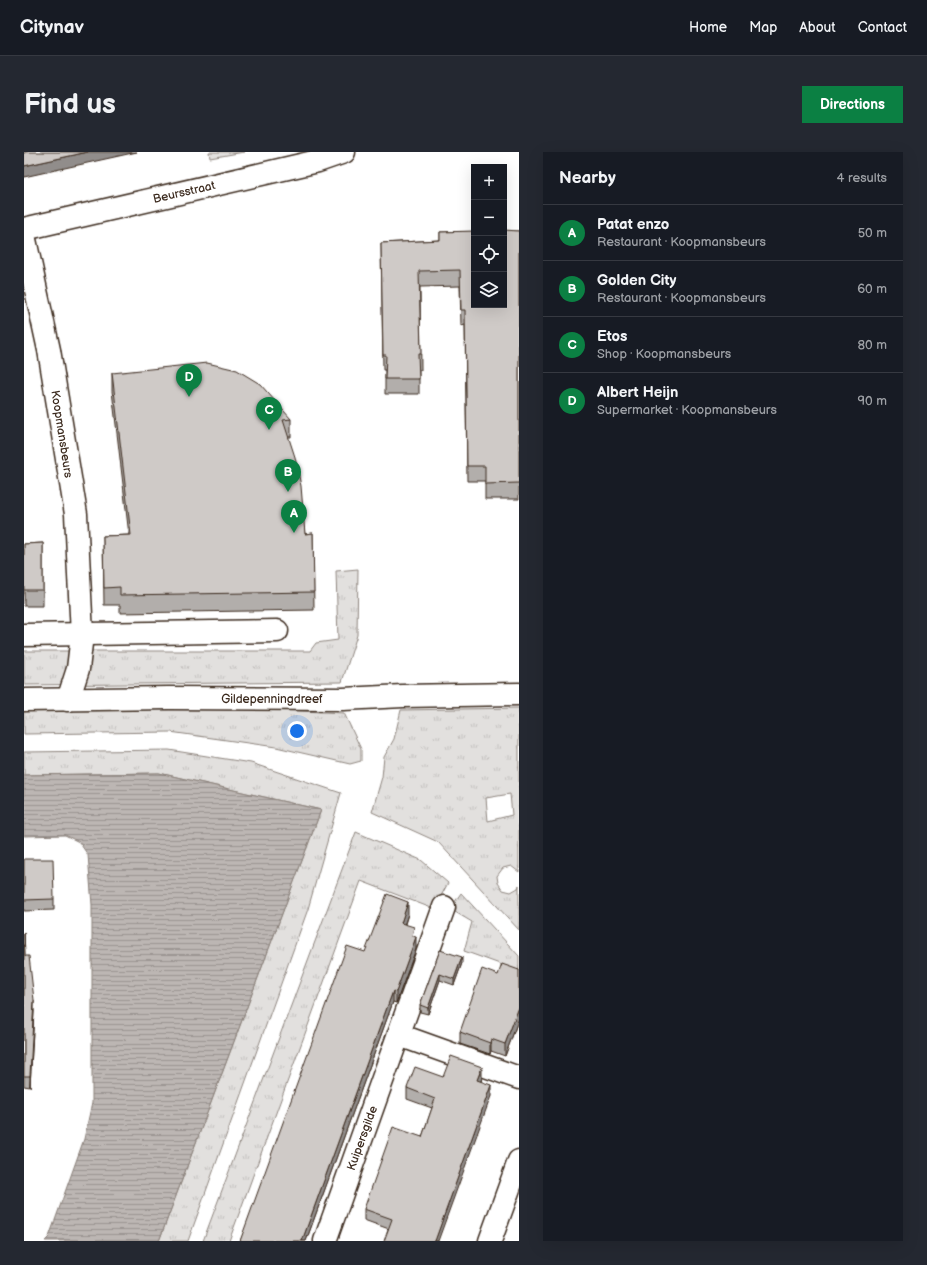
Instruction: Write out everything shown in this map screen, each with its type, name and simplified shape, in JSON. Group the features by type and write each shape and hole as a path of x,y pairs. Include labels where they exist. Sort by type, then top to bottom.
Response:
{"street":[{"name":"Beursstraat","path":"24,229 318,162 344,152"},
{"name":"Koopmansbeurs","path":"24,235 48,350 76,514 82,635 78,669 68,700"},
{"path":"24,635 277,631"},
{"name":"Gildepenningdreef","path":"24,700 343,699 403,696 519,694"},
{"name":"Kuipersgilde","path":"326,1241 444,908"},
{"path":"399,1035 519,1078"},
{"path":"490,1241 519,1161"}],"green space":[{"path":"209,152 244,152 210,158"},
{"path":"358,569 357,635 342,682 24,685 24,651 310,651 316,643 338,640 336,571"},
{"path":"237,708 344,713 361,749 361,761 350,764 276,747 170,732 24,734 24,710"},
{"path":"519,708 519,872 511,866 503,868 497,876 498,883 503,890 511,892 518,888 519,885 519,930 438,842 372,812 382,777 384,757 394,739 401,710","holes":["510,794 512,815 488,821 486,798"]},
{"path":"169,750 251,763 341,793 308,909 188,1241 159,1241 321,810 159,773 24,775 24,752"},
{"path":"356,832 421,860 448,883 434,909 361,881 229,1241 203,1241"},
{"path":"461,893 519,956 519,971 464,951 472,922 450,909"}],"shaded area":[{"path":"159,773 321,810 159,1241 45,1241 49,1237 84,1139 92,1103 92,905 88,855 79,842 65,835 24,836 24,775"}],"building":[{"path":"24,152 88,152 24,166"},
{"path":"507,230 519,231 519,483 485,484 485,466 467,466 465,310 461,310 460,270 419,271 421,354 418,354 419,379 385,379 386,355 383,355 381,243 440,240 440,232 471,231 471,308 507,308"},
{"path":"207,363 237,370 260,384 291,419 283,420 295,457 301,486 305,534 313,533 314,592 120,595 120,587 104,588 103,536 131,535 112,373"},
{"path":"43,543 43,590 24,590 24,544"},
{"path":"24,859 53,859 54,899 24,900"},
{"path":"387,894 408,902 401,923 414,927 412,936 416,937 396,992 393,991 302,1241 240,1241 347,946 365,952"},
{"path":"24,932 25,956 29,956 34,1000 30,1076 24,1076"},
{"path":"440,950 462,957 454,979 440,974 428,1008 420,1005"},
{"path":"502,964 519,970 519,1007 505,1044 491,1039 490,1043 460,1032 482,969 498,975"},
{"path":"451,1056 482,1067 477,1080 491,1085 435,1241 384,1241 392,1219 364,1209 393,1127 422,1137 435,1099 407,1088 415,1067 443,1077"}],"place":[{"name":"Albert Heijn","path":"189,397"},
{"name":"Etos","path":"269,430"},
{"name":"Golden City","path":"288,492"},
{"name":"Patat enzo","path":"294,533"}]}
